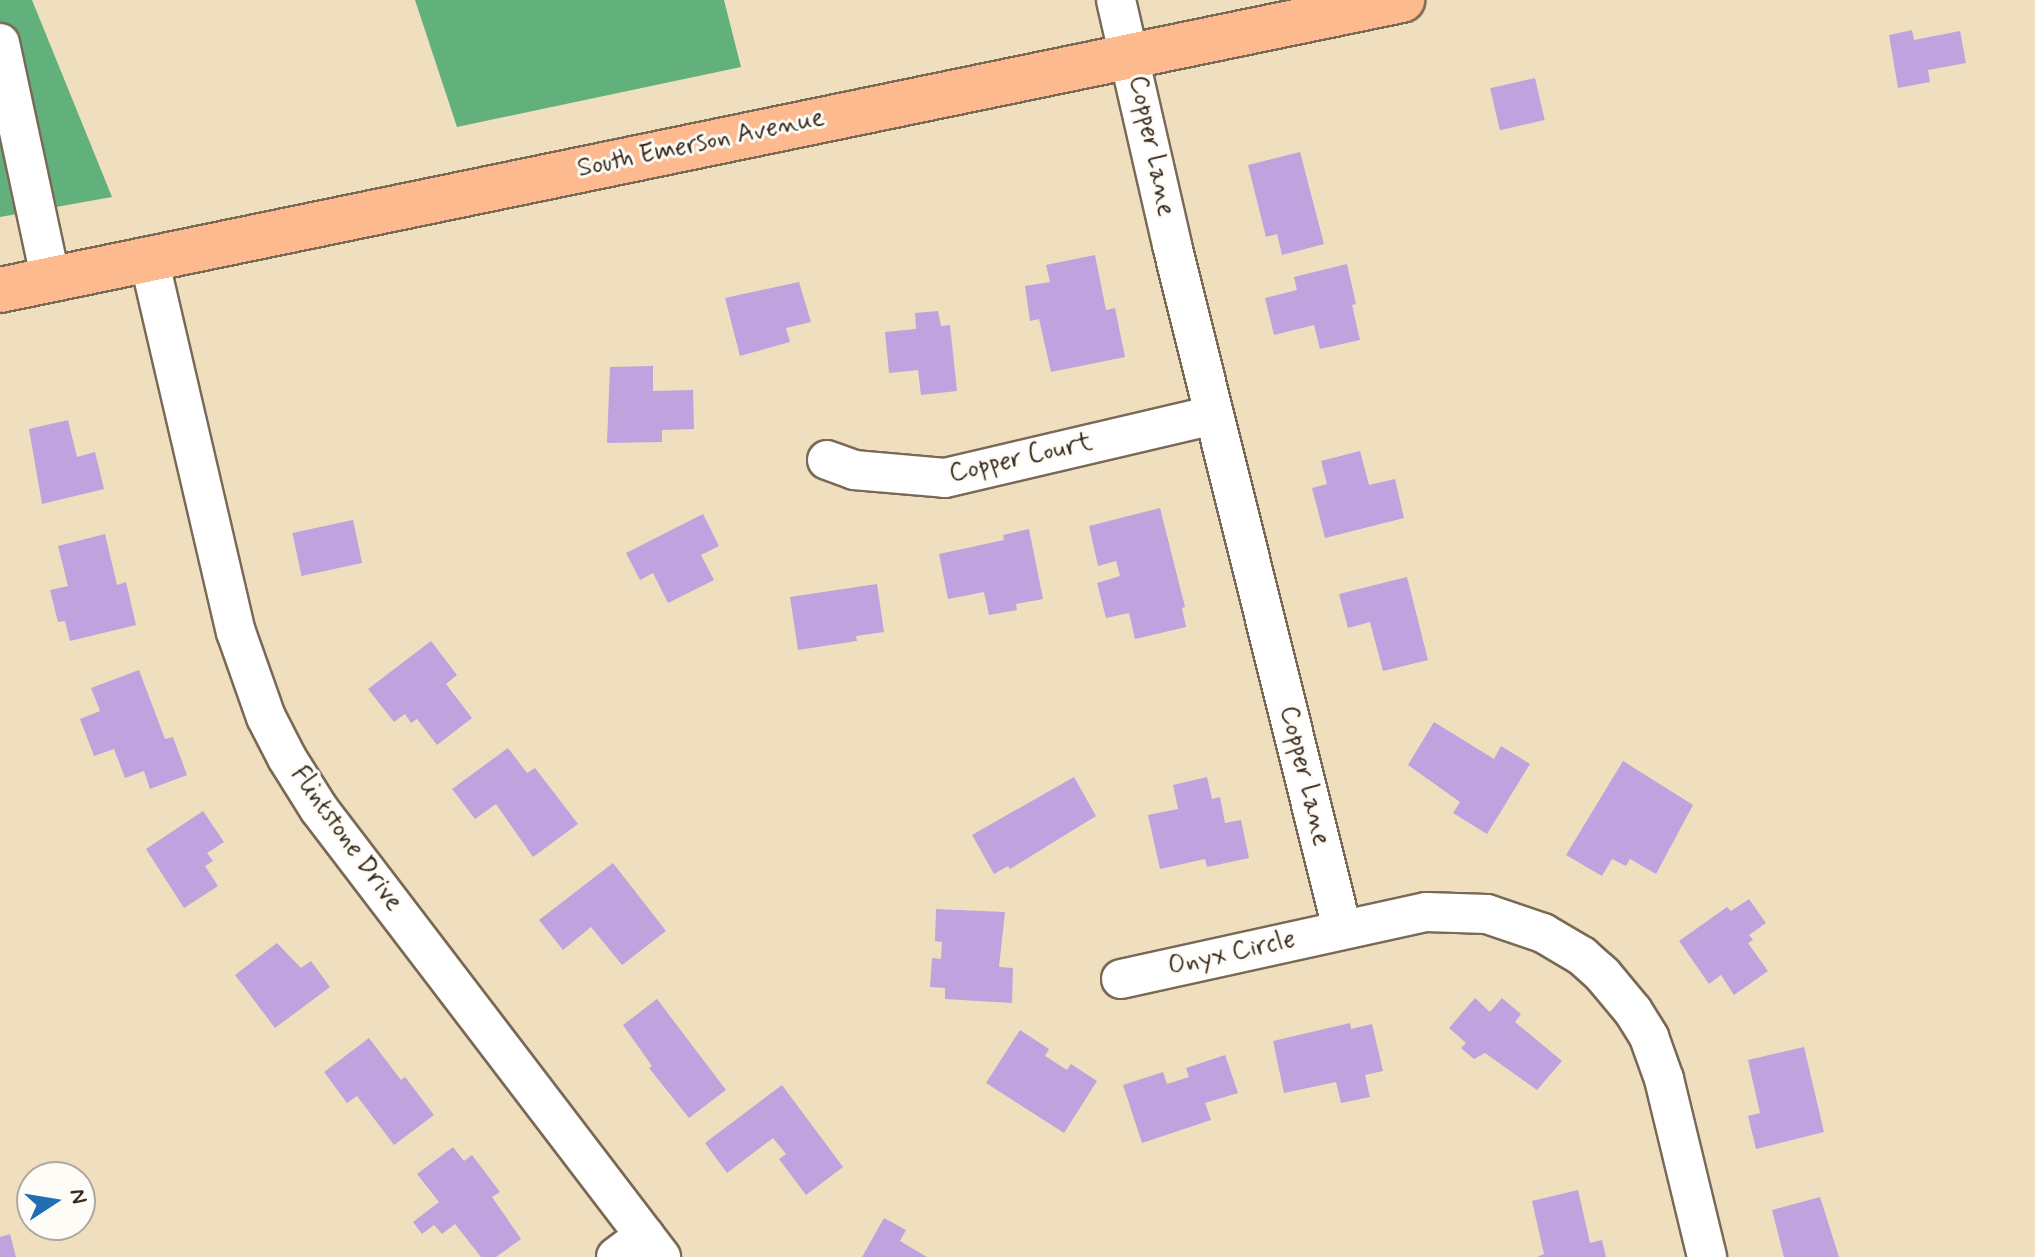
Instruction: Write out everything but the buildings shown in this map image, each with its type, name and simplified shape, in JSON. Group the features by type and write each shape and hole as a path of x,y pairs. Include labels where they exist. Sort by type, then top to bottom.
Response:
{"main road":[{"name":"South Emerson Avenue","path":"0,290 1402,0"}],"street":[{"name":"Copper Lane","path":"1116,0 1214,415 1342,929"},
{"path":"0,43 51,280"},
{"name":"Flintstone Drive","path":"149,259 236,632 266,717 319,809 641,1250"},
{"name":"Copper Court","path":"827,460 854,470 945,478 1214,415"},
{"path":"1342,929 1426,912 1471,912 1515,921 1556,939 1582,956 1613,987 1649,1037 1664,1079 1707,1257"},
{"name":"Onyx Circle","path":"1121,979 1342,929"}],"green space":[{"path":"0,0 32,0 112,197 0,217"},
{"path":"415,0 724,0 741,67 457,127"}]}
